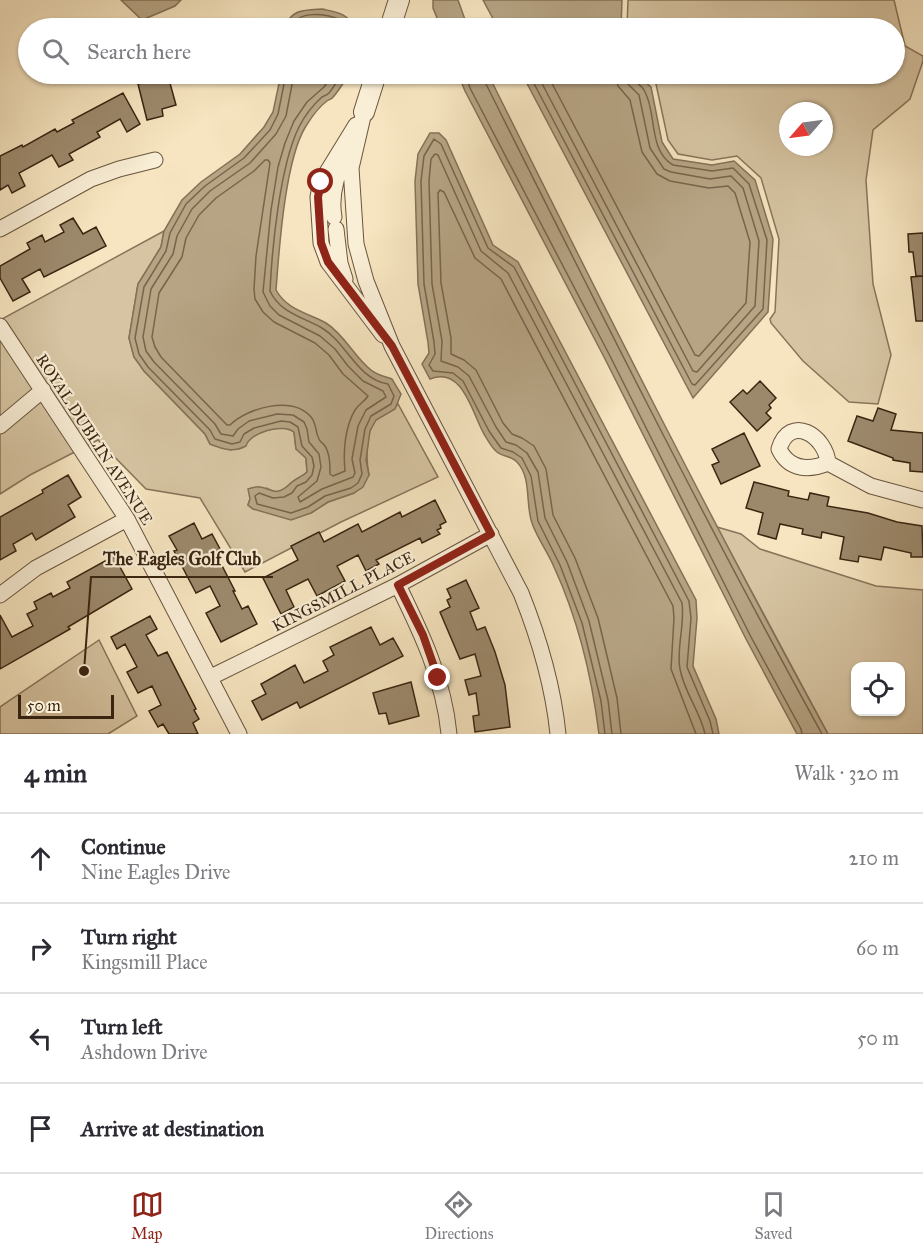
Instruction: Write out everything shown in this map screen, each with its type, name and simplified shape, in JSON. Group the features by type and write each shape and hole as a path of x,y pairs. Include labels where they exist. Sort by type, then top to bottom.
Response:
{"street":[{"path":"393,18 399,0"},
{"path":"373,84 351,168 356,244 366,281 392,346 521,592 535,628 553,696 558,734"},
{"path":"350,294 340,262 332,207 341,165 364,112"},
{"path":"364,112 321,182 318,197 321,243 328,262 350,294 392,346"},
{"path":"0,229 91,179 155,160"},
{"name":"ROYAL DUBLIN AVENUE","path":"0,326 128,519 239,734"},
{"path":"0,426 43,390"},
{"path":"828,463 871,486 923,500"},
{"path":"0,595 36,568 128,519"},
{"name":"KINGSMILL PLACE","path":"211,677 398,585 491,534"},
{"path":"398,585 423,635 438,678 449,734"}],"shaded area":[{"path":"628,0 894,0 898,18 627,18"},
{"path":"905,46 923,56 910,99 873,130 866,180 873,284 891,355 878,404 849,402 803,361 771,323 770,319 775,312 779,239 761,178 737,156 712,160 678,154 668,140 656,84 905,84"},
{"path":"164,231 161,247 138,284 129,338 134,357 144,371 205,434 210,444 231,450 262,432 279,428 287,429 294,432 296,449 306,458 307,472 304,475 280,492 266,488 250,499 248,505 253,509 311,513 328,502 354,493 369,475 367,462 371,429 378,418 398,404 438,477 341,522 245,572 200,498 146,489 98,440 30,475 0,494 0,320"},
{"path":"717,527 741,534 760,549 876,586 923,590 923,734 828,734"},
{"path":"99,640 137,716 108,734 0,734 0,707"}],"water":[{"path":"121,0 181,0 175,6 147,18 140,18"},
{"path":"433,0 458,0 464,18 437,18"},
{"path":"483,0 622,0 621,18 493,18"},
{"path":"322,9 337,12 347,18 290,18 304,10"},
{"path":"279,84 343,84 333,97 315,113 299,141 284,205 276,290 292,307 333,328 371,370 392,379 401,394 395,409 376,420 370,431 366,460 369,475 363,487 354,493 328,502 311,513 291,520 253,509 248,505 250,499 248,489 261,487 279,491 307,472 306,458 296,449 294,432 282,428 267,430 254,437 246,446 232,450 210,444 205,434 144,371 134,357 129,338 138,284 161,247 164,231 182,200 201,182 240,154 264,127 273,112"},
{"path":"462,84 493,84 697,488 828,734 797,734"},
{"path":"527,84 647,84 651,87 662,142 673,159 712,165 734,161 755,180 773,239 768,312 693,398"},
{"path":"430,133 439,133 446,140 493,245 518,262 696,600 697,618 693,666 716,719 719,734 599,734 588,670 577,628 552,561 532,523 522,468 515,460 499,454 491,446 465,394 458,385 451,379 441,377 430,379 422,364 429,353 418,284 415,181 418,154"}],"building":[{"path":"138,84 170,84 176,105 162,109 163,116 147,120"},
{"path":"123,93 140,124 127,132 120,119 97,132 100,137 69,154 73,160 59,167 52,155 19,173 25,186 12,193 8,185 0,190 0,156 22,145 23,147 55,129 57,132 74,123 72,120"},
{"path":"73,218 83,234 96,227 106,246 44,277 40,269 22,279 30,292 13,301 0,278 0,266 30,249 27,243 42,235 45,242 64,232 60,225"},
{"path":"923,233 923,276 916,276 913,252 909,252 908,234"},
{"path":"923,276 923,321 916,321 911,277"},
{"path":"760,381 776,398 769,405 771,408 766,413 771,418 757,431 730,402 743,390 747,394"},
{"path":"878,408 896,414 891,430 923,433 923,472 910,471 910,463 893,460 893,458 848,441 857,416 873,421"},
{"path":"744,433 760,466 721,484 712,465 719,462 712,449"},
{"path":"68,475 81,497 68,505 75,517 36,540 32,533 13,544 16,551 0,560 0,517 43,493 42,490"},
{"path":"754,482 789,491 788,496 808,500 810,493 829,497 827,506 922,526 923,557 911,557 911,553 884,547 881,560 859,556 858,562 840,559 844,537 822,532 821,538 802,534 803,529 780,524 776,539 758,534 763,513 746,508"},
{"path":"435,500 446,522 437,530 440,534 422,543 420,538 376,560 379,564 366,571 358,555 337,566 345,581 317,596 308,579 286,590 294,607 281,614 263,578 298,560 291,546 319,532 324,542 358,524 362,532 400,512 402,517"},
{"path":"194,523 202,539 212,534 220,549 215,552 242,609 248,606 257,624 221,642 206,613 220,606 210,586 196,593 174,551 177,550 169,536"},
{"path":"114,556 132,589 68,627 70,629 0,669 0,615 12,637 33,626 27,614 37,609 34,602 51,593 53,597 70,588 67,582"},
{"path":"466,580 479,608 470,612 477,630 485,627 505,685 510,727 475,732 473,716 479,715 476,693 469,695 465,680 481,676 475,654 460,659 440,612 450,607 447,600 451,598 447,589"},
{"path":"150,616 157,629 146,635 158,656 167,652 196,709 194,710 199,719 193,723 198,734 169,734 163,724 158,727 149,711 161,705 152,686 138,693 127,672 137,667 125,644 117,649 111,637"},
{"path":"371,627 380,645 393,638 403,656 300,708 297,702 262,720 252,701 266,694 261,684 295,665 304,683 328,671 323,661 334,655 330,647"},
{"path":"411,682 419,716 389,724 386,713 379,714 373,693"}],"place":[{"name":"The Eagles Golf Club","path":"84,671"}],"route":[{"path":"321,182 318,197 321,243 328,262 392,346 491,534 398,585 423,635 438,678"}]}
